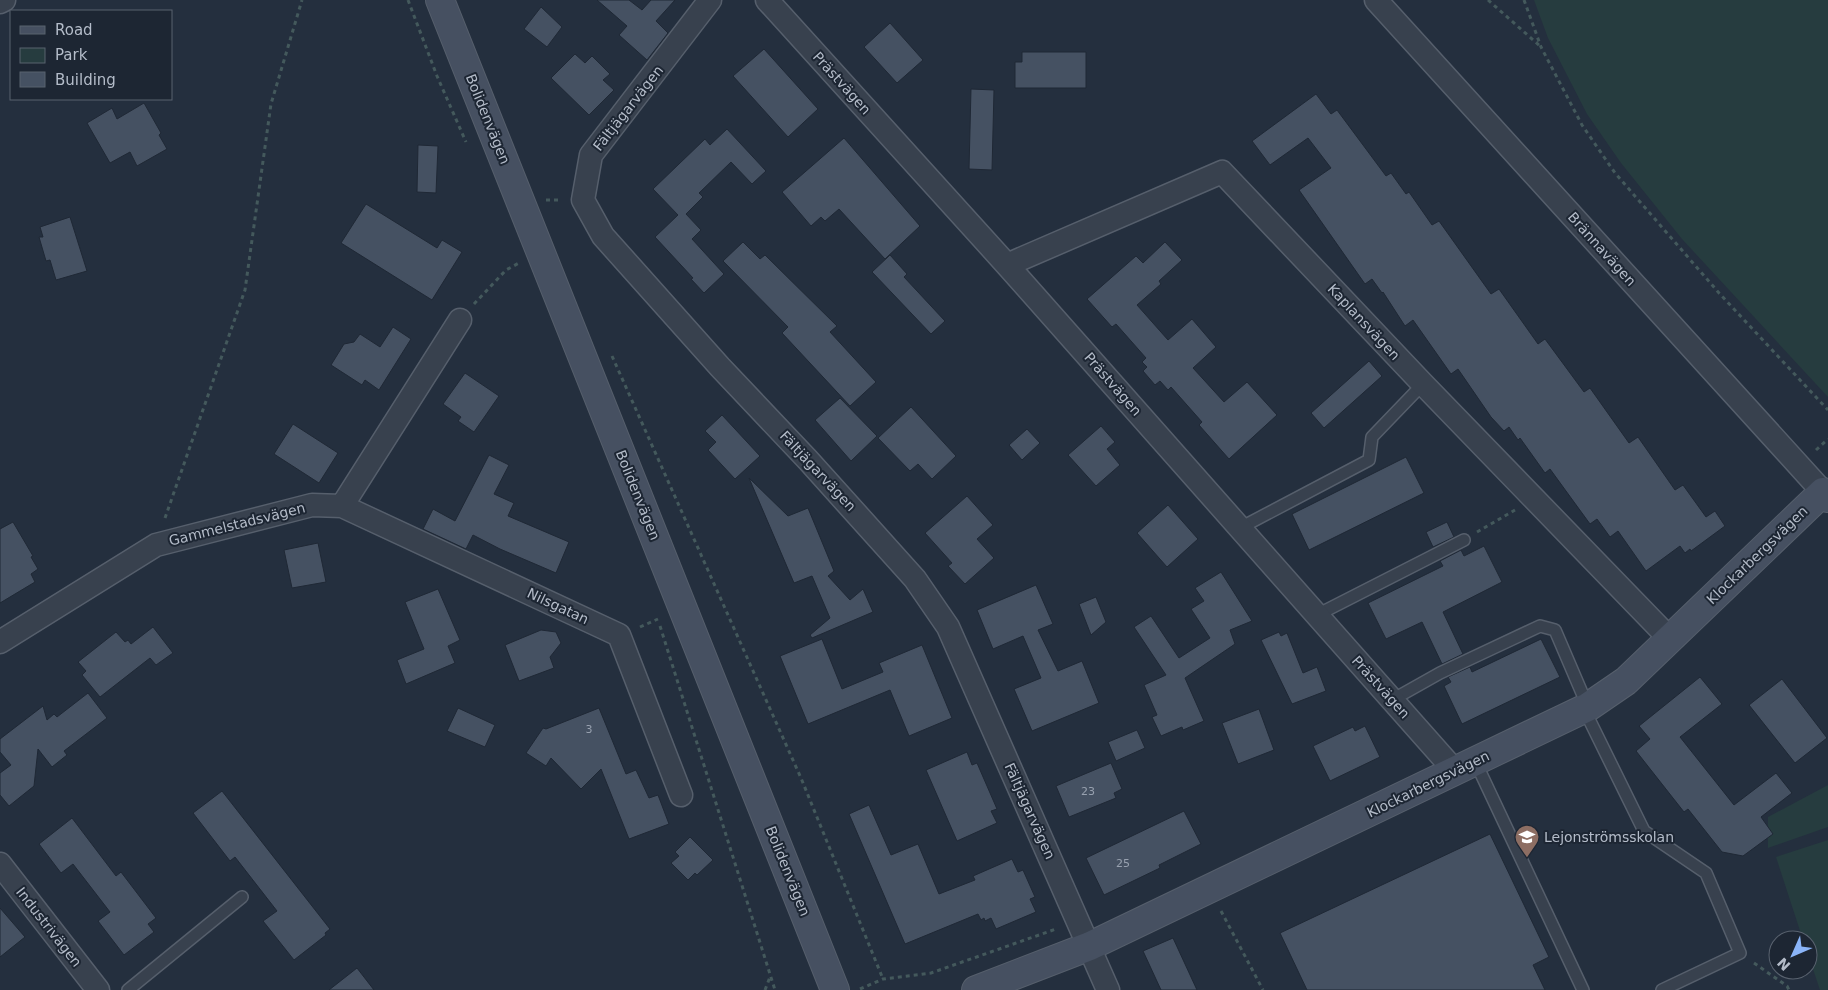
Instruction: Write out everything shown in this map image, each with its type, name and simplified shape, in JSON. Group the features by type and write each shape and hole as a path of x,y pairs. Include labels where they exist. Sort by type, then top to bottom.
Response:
{"main road":[{"name":"Bolidenvägen","path":"440,0 835,990"},
{"name":"Klockarbergsvägen","path":"991,988 1084,934 1210,888 1586,708 1626,680 1826,495"}],"street":[{"path":"0,2 4,0"},
{"name":"Fältjägarvägen","path":"710,0 591,155 583,200 603,236 720,367 916,579 948,627 1108,990"},
{"name":"Prästvägen","path":"767,0 1007,265 1392,700 1465,766"},
{"name":"Brännavägen","path":"1376,0 1826,495"},
{"name":"Kaplansvägen","path":"1007,265 1222,172 1423,384 1670,639"},
{"path":"342,506 460,320"},
{"name":"Gammelstadsvägen","path":"0,642 156,545 312,505 342,506"},
{"name":"Nilsgatan","path":"342,506 619,635 681,795"},
{"name":"Industrivägen","path":"0,864 98,990"}],"lane":[{"path":"1240,528 1369,460 1372,437 1423,384"},
{"path":"1317,615 1464,540"},
{"path":"1392,700 1440,673 1540,626 1555,630 1586,708 1644,831 1706,873 1740,953 1662,990"},
{"path":"1465,766 1583,990"},
{"path":"128,990 242,897"}],"path":[{"path":"156,545 245,290 271,104 296,13 302,0"},
{"path":"408,0 469,147"},
{"path":"1488,0 1541,47"},
{"path":"1524,0 1541,47 1582,125 1615,173 1720,293 1828,410"},
{"path":"542,200 546,209"},
{"path":"460,320 506,270 520,263 516,254"},
{"path":"611,354 801,778 882,979"},
{"path":"1800,466 1828,439"},
{"path":"1464,540 1533,498"},
{"path":"654,610 775,990"},
{"path":"1210,888 1263,990"},
{"path":"856,990 882,979 931,973 1042,933 1084,934"},
{"path":"1740,953 1787,986 1789,990"},
{"path":"765,990 771,976"}],"green space":[{"path":"1534,0 1828,0 1828,397 1682,239 1621,163 1587,114 1548,38"},
{"path":"1828,785 1828,827 1768,848 1768,817"},
{"path":"1828,840 1828,990 1820,990 1817,980 1818,930 1800,930 1776,857"}],"building":[{"path":"597,0 629,0 642,10 651,0 675,0 656,21 668,33 647,60 619,35 627,26"},
{"path":"541,7 562,27 547,47 524,29"},
{"path":"890,23 923,60 897,83 864,47"},
{"path":"764,49 818,109 788,137 733,76"},
{"path":"1022,52 1086,52 1086,88 1015,88 1015,62 1022,62"},
{"path":"575,54 585,63 592,56 610,74 603,80 614,90 589,115 551,78"},
{"path":"971,89 994,90 992,170 969,169"},
{"path":"1316,94 1331,114 1337,110 1386,176 1391,173 1406,194 1409,192 1432,225 1439,221 1491,294 1499,289 1538,344 1545,339 1584,392 1590,388 1629,443 1638,437 1675,490 1683,485 1706,517 1715,511 1725,526 1691,551 1690,549 1685,553 1680,546 1646,571 1618,531 1610,537 1597,519 1590,524 1550,469 1545,473 1520,438 1518,440 1509,427 1504,431 1491,417 1458,369 1451,374 1413,320 1405,326 1383,292 1372,279 1365,284 1299,190 1331,168 1308,138 1270,165 1252,141"},
{"path":"144,103 161,133 159,135 167,149 137,166 130,152 110,163 87,123 112,108 117,119"},
{"path":"727,129 766,171 752,184 731,162 699,193 703,197 686,214 701,230 692,239 724,274 704,293 691,279 693,278 655,237 678,215 653,189 705,139 710,145"},
{"path":"844,138 920,226 885,259 839,209 825,221 821,217 811,226 782,192"},
{"path":"418,145 438,146 436,193 417,192"},
{"path":"366,204 437,248 442,240 462,252 432,300 341,243"},
{"path":"70,217 87,271 56,280 50,260 46,261 39,237 43,237 40,227"},
{"path":"743,242 760,259 765,255 837,326 830,332 876,382 850,406 782,333 788,327 723,261"},
{"path":"1165,242 1182,260 1159,281 1161,284 1137,305 1168,340 1192,319 1216,347 1193,368 1224,402 1247,382 1277,415 1229,459 1199,425 1202,422 1171,387 1168,390 1160,381 1155,385 1143,371 1147,367 1142,362 1146,358 1116,324 1112,327 1087,299 1136,256 1143,263"},
{"path":"890,255 907,274 904,277 945,321 931,334 872,272"},
{"path":"393,327 411,339 379,390 365,380 362,385 331,365 344,344 354,342 360,334 380,347"},
{"path":"1369,361 1382,376 1324,428 1311,413"},
{"path":"465,373 499,396 474,432 458,421 461,417 443,404"},
{"path":"840,398 877,436 851,461 815,420"},
{"path":"911,407 956,456 932,479 918,464 910,471 878,438"},
{"path":"722,415 760,456 735,479 708,450 716,442 705,431"},
{"path":"293,424 338,453 319,483 274,454"},
{"path":"1101,426 1115,442 1107,449 1120,465 1096,486 1068,455"},
{"path":"1027,429 1040,443 1022,460 1009,445"},
{"path":"489,455 509,465 494,494 514,503 508,516 569,542 556,573 473,535 466,549 423,529 433,509 455,521"},
{"path":"1406,457 1424,493 1309,550 1292,514"},
{"path":"749,478 788,516 808,508 834,571 828,576 850,600 863,589 873,612 812,638 810,635 830,618 812,576 794,583"},
{"path":"967,496 993,525 977,539 994,558 965,584 948,566 952,563 925,533"},
{"path":"1168,505 1198,539 1167,567 1137,533"},
{"path":"13,522 33,556 31,557 38,569 31,574 35,582 0,603 0,529"},
{"path":"1447,522 1454,537 1433,547 1426,532"},
{"path":"318,543 326,582 292,588 284,550"},
{"path":"1484,546 1502,582 1443,612 1463,654 1442,664 1422,622 1386,639 1368,603 1443,566 1440,561 1461,550 1464,556"},
{"path":"1221,572 1252,621 1230,630 1235,644 1185,678 1204,721 1183,730 1182,727 1161,736 1152,717 1157,715 1144,685 1166,675 1134,627 1151,616 1179,658 1210,638 1191,609 1204,601 1195,588"},
{"path":"1036,585 1053,624 1038,630 1058,671 1082,661 1099,703 1032,731 1014,689 1041,678 1023,636 993,649 977,610"},
{"path":"438,589 460,640 448,646 455,663 406,684 397,660 424,649 405,602"},
{"path":"1096,597 1106,622 1091,635 1079,604"},
{"path":"153,627 173,653 156,665 150,658 100,697 82,675 86,671 78,662 116,632 125,642 128,640 131,644"},
{"path":"541,630 556,632 561,643 550,657 554,668 519,681 505,645"},
{"path":"1279,632 1281,636 1287,633 1303,673 1317,667 1326,691 1292,704 1261,640"},
{"path":"822,639 842,689 883,672 879,663 922,645 952,718 909,736 890,690 808,724 780,656"},
{"path":"1541,639 1560,677 1462,724 1444,686 1451,682 1448,677 1470,667 1472,672"},
{"path":"1700,677 1722,704 1680,737 1734,805 1776,773 1792,793 1761,817 1773,834 1743,856 1722,852 1688,809 1684,812 1636,751 1650,739 1639,726"},
{"path":"1782,679 1827,738 1795,763 1749,705"},
{"path":"88,693 107,718 64,751 67,755 52,767 38,749 34,786 9,806 0,795 0,773 11,765 0,752 0,739 43,706 47,720 54,714 57,717"},
{"path":"458,708 495,725 485,747 447,731"},
{"path":"599,708 626,774 636,770 649,798 658,795 669,824 629,839 601,769 581,789 551,758 546,766 526,753 543,728 546,729"},
{"path":"1259,709 1274,750 1238,764 1222,723"},
{"path":"1365,726 1380,757 1330,781 1313,746 1353,727 1355,731"},
{"path":"1137,730 1145,748 1116,761 1108,742"},
{"path":"967,752 972,765 977,763 997,809 991,811 997,823 957,841 926,770"},
{"path":"1111,763 1122,789 1114,793 1116,798 1069,817 1056,786"},
{"path":"222,791 330,929 325,933 326,935 294,960 263,921 277,911 235,857 230,861 193,813"},
{"path":"869,805 891,855 918,844 939,894 975,880 973,876 1012,859 1018,872 1023,870 1035,897 1030,899 1036,912 996,929 991,918 985,921 984,918 981,920 978,914 905,944 849,814"},
{"path":"1184,811 1201,844 1159,865 1160,868 1104,895 1086,858"},
{"path":"72,818 116,876 121,872 156,918 148,924 154,932 124,955 98,921 110,912 73,864 61,873 39,844"},
{"path":"1490,834 1549,957 1533,965 1545,990 1307,990 1280,933"},
{"path":"690,837 713,860 697,875 695,873 688,880 671,863 679,856 675,852"},
{"path":"0,908 25,937 0,957"},
{"path":"1173,938 1197,990 1161,990 1143,951"},
{"path":"357,968 374,990 329,990"}],"place":[{"name":"Lejonströmsskolan","path":"1527,858"}]}
